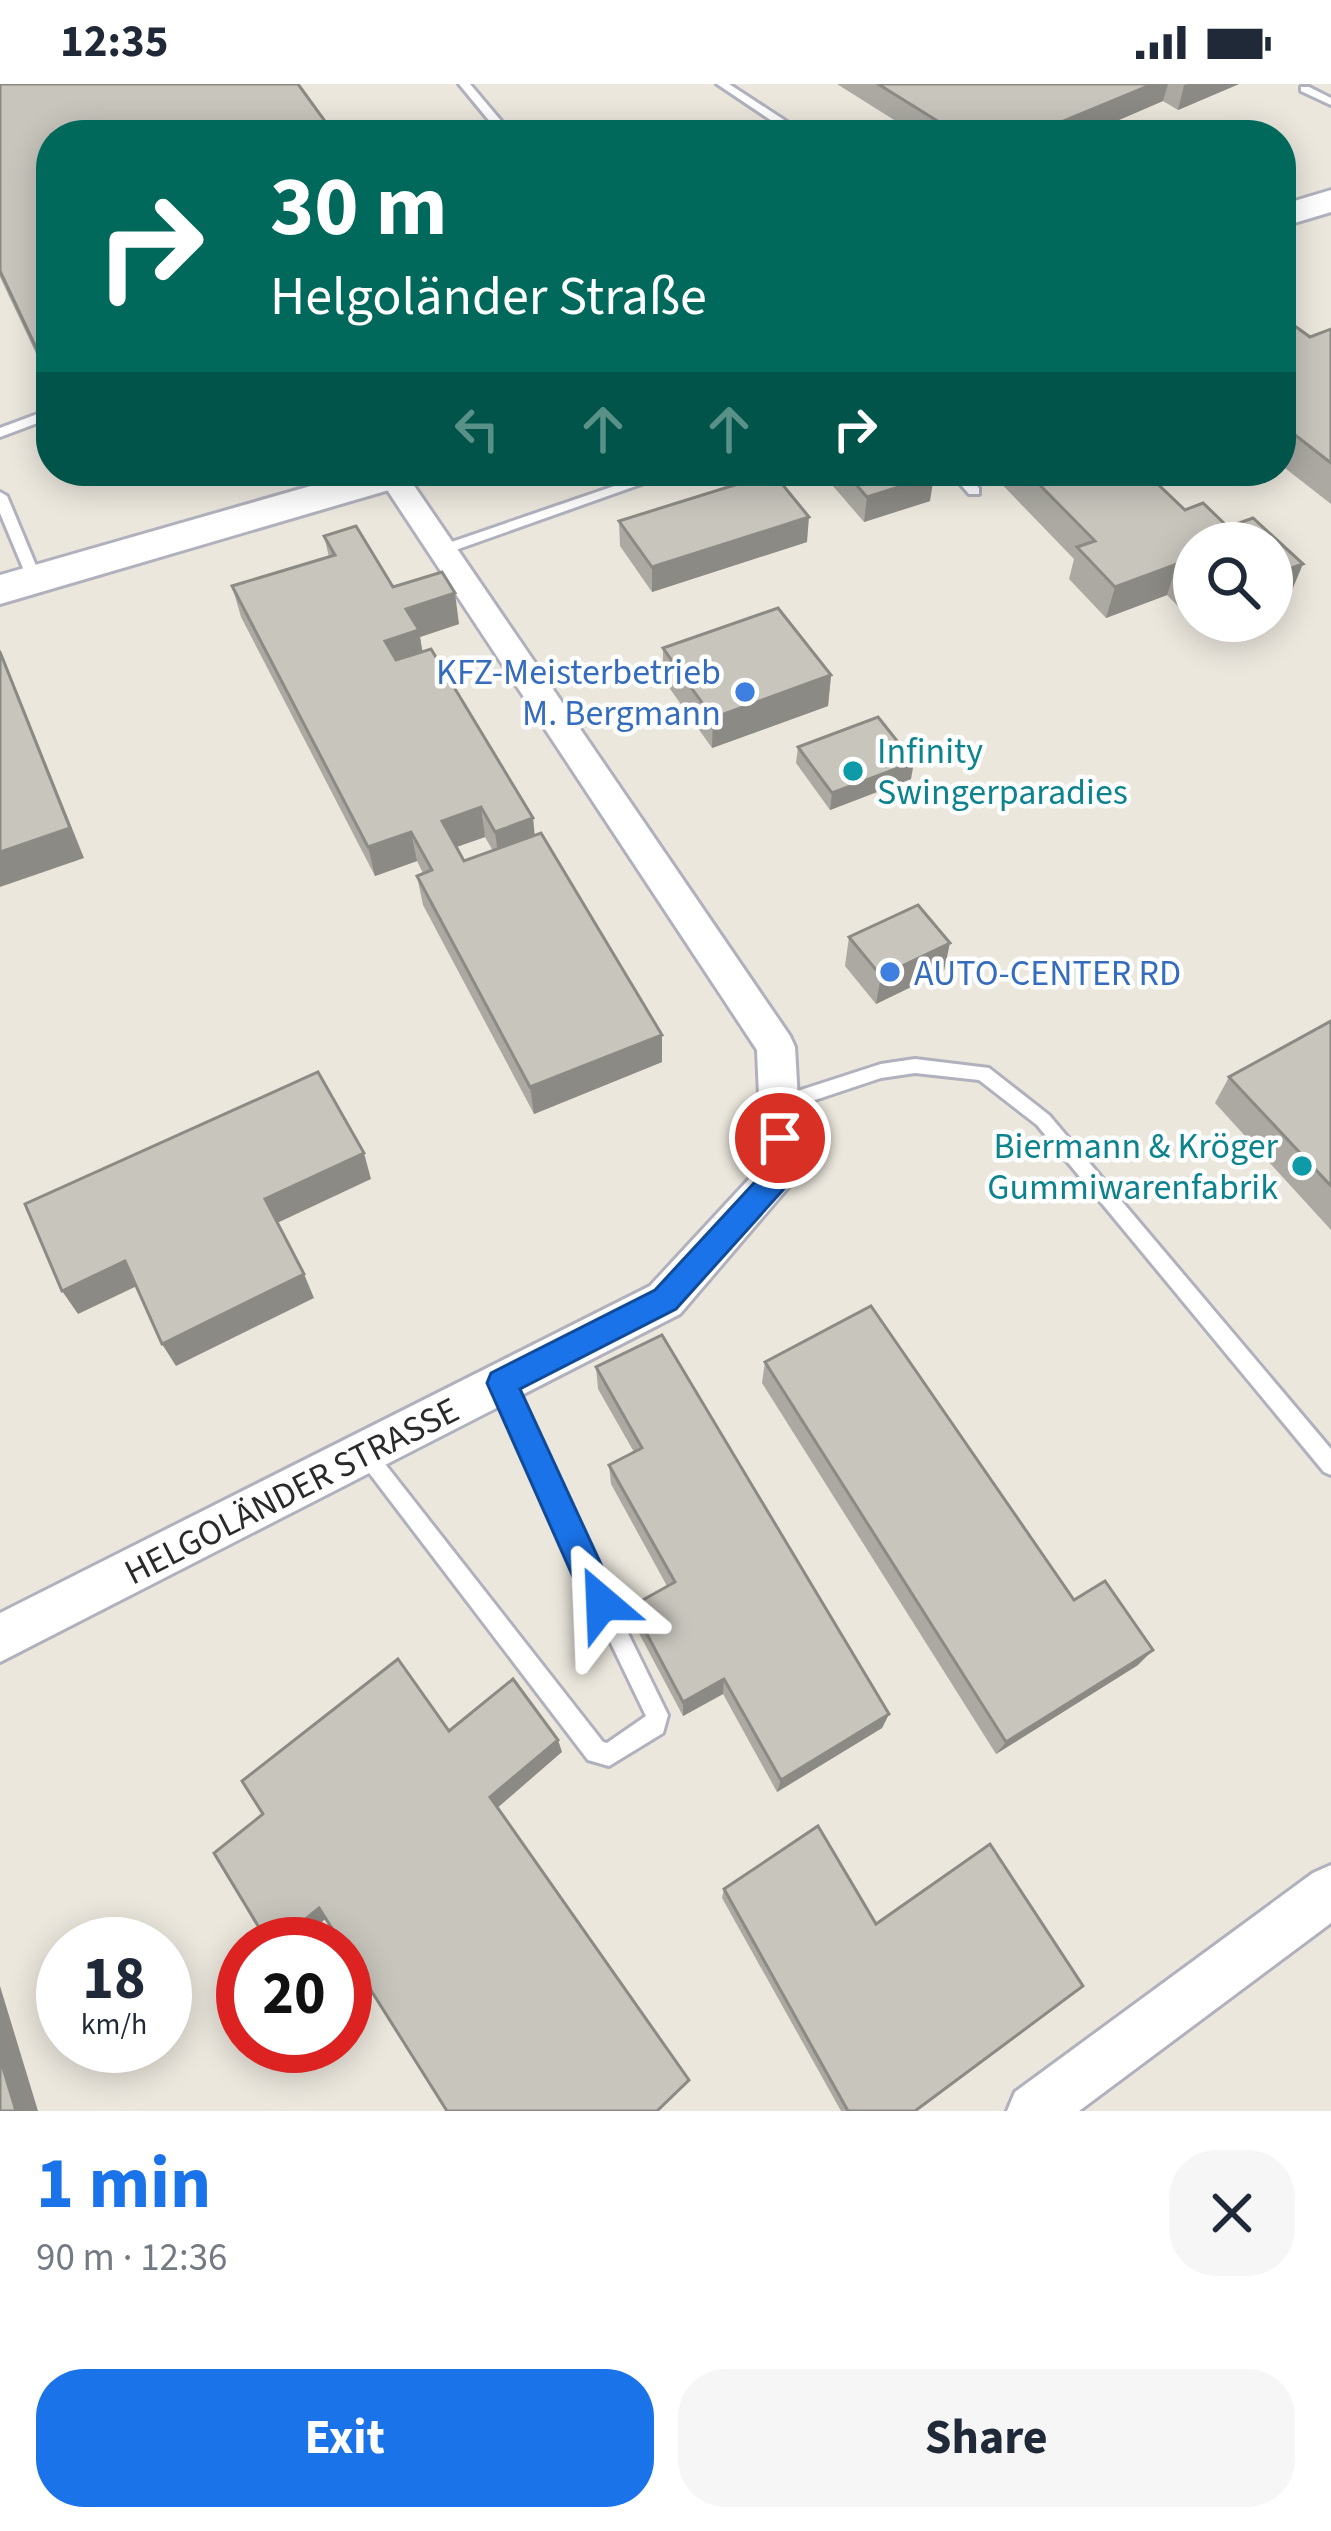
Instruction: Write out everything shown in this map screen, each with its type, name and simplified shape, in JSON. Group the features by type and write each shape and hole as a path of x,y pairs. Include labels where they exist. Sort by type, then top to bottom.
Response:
{"street":[{"path":"1296,212 1331,200"},
{"path":"17,585 356,486"},
{"name":"HELGOLÄNDER STRASSE","path":"0,1638 665,1300 782,1172 776,1047 442,550 408,486"},
{"path":"1034,2111 1331,1891"}],"lane":[{"path":"464,84 494,120"},
{"path":"722,84 778,120"},
{"path":"1305,89 1331,103"},
{"path":"0,433 36,419"},
{"path":"442,550 628,486"},
{"path":"970,486 974,491"},
{"path":"0,496 17,585"},
{"path":"778,1104 881,1070 915,1066 983,1072 1043,1120 1331,1465"},
{"path":"364,1453 568,1718 596,1752 609,1755 655,1725 657,1715 548,1491 502,1383"}],"building":[{"path":"0,84 298,84 324,120 36,120 36,348 0,271"},
{"path":"878,84 1153,84 1066,120 936,120"},
{"path":"1296,327 1310,337 1331,329 1331,463 1296,436"},
{"path":"731,486 784,486 809,517 652,567 619,521"},
{"path":"857,486 902,486 867,497"},
{"path":"1041,486 1160,486 1185,510 1203,503 1223,522 1173,522 1173,565 1115,587 1077,547 1095,541"},
{"path":"356,526 393,587 442,572 455,593 406,609 419,630 385,641 396,660 431,649 533,818 495,832 481,807 442,821 464,861 541,833 662,1035 530,1087 417,876 432,870 411,832 368,847 232,586 335,555 324,536"},
{"path":"778,608 831,675 713,718 663,648"},
{"path":"0,652 70,828 0,852"},
{"name":"Infinity Swingerparadies","path":"878,717 914,762 832,793 798,747"},
{"path":"918,905 950,943 881,976 849,937"},
{"name":"Biermann & Kröger Gummiwarenfabrik","path":"1331,1021 1331,1186 1229,1077"},
{"path":"318,1072 364,1153 265,1199 304,1274 162,1344 125,1261 62,1291 25,1204"},
{"path":"871,1306 1074,1600 1105,1581 1153,1650 1006,1742 765,1362"},
{"path":"662,1335 889,1714 781,1780 724,1679 683,1702 632,1606 675,1582 609,1465 642,1448 596,1367"},
{"path":"398,1659 449,1731 513,1679 558,1740 490,1797 689,2080 657,2111 447,2111 372,1992 372,1917 325,1917 319,1908 308,1917 253,1917 214,1853 263,1814 242,1781"},
{"path":"818,1826 876,1924 990,1844 1083,1986 915,2111 848,2111 724,1889"},
{"path":"0,2058 16,2111 0,2111"}],"place":[{"name":"KFZ-Meisterbetrieb M. Bergmann","path":"745,692"},
{"name":"Infinity Swingerparadies","path":"853,771"},
{"name":"AUTO-CENTER RD","path":"890,972"},
{"name":"Biermann & Kröger Gummiwarenfabrik","path":"1302,1166"}],"route":[{"path":"602,1603 502,1383 665,1300 782,1172 780,1138"}]}
